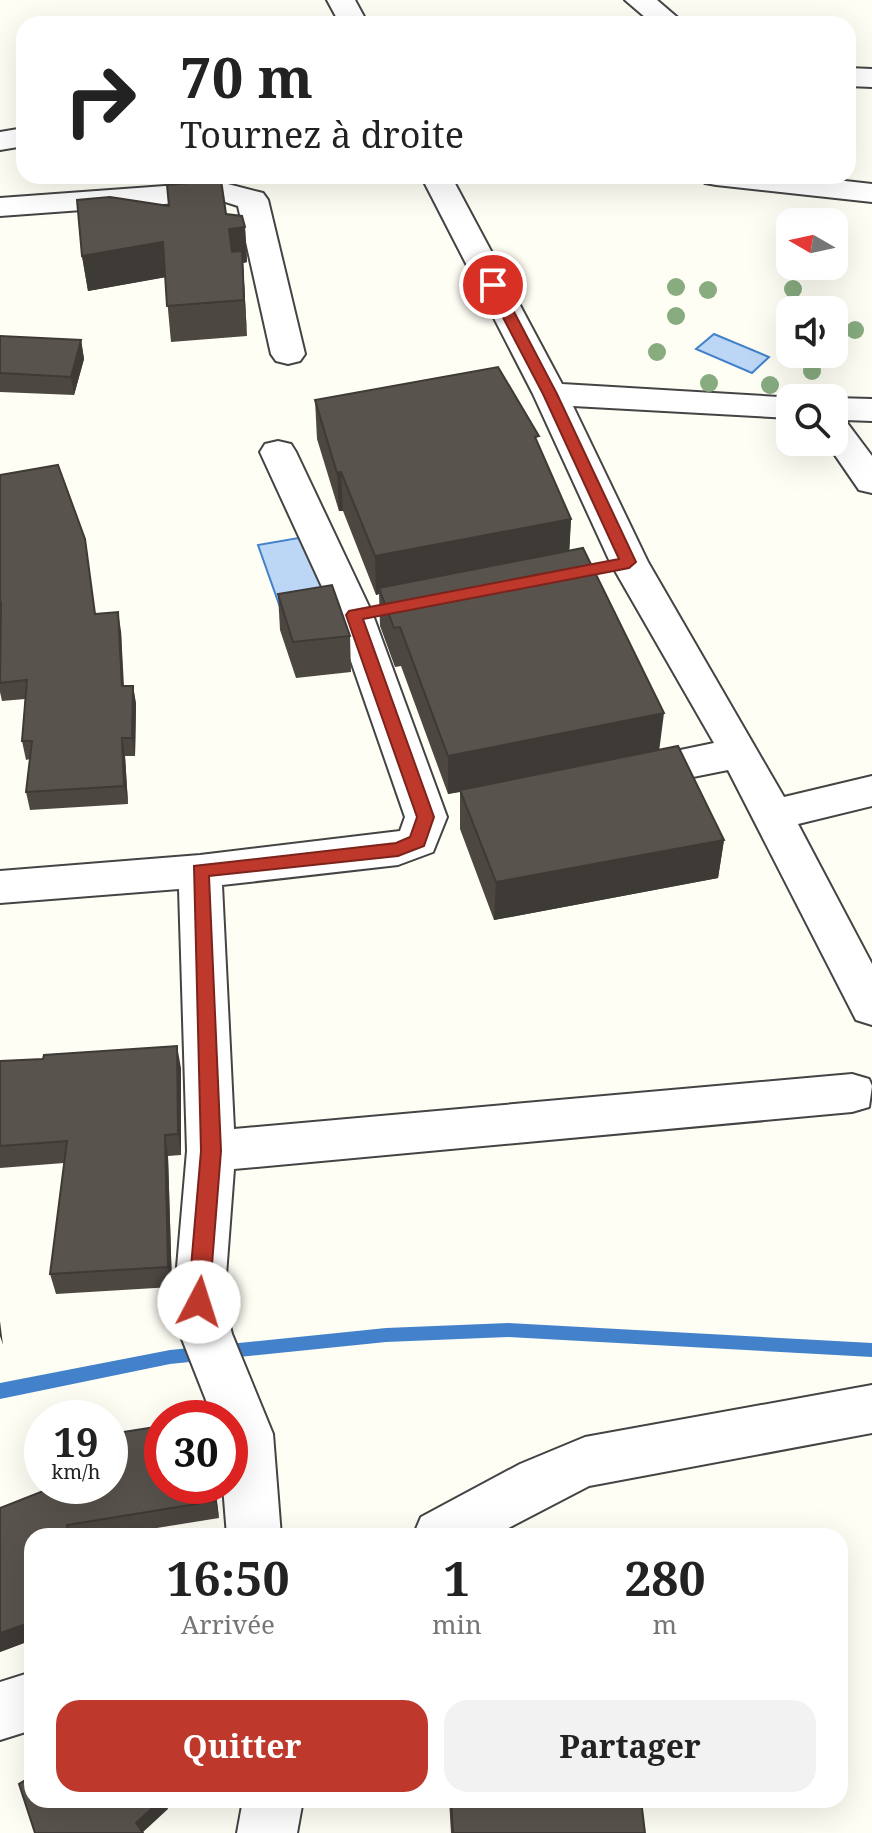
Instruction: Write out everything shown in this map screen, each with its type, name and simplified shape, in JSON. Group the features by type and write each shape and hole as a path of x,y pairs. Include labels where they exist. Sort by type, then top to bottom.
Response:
{"street":[{"path":"639,0 660,16"},
{"path":"440,184 550,394 613,565 740,753 862,965 872,1007"},
{"path":"789,184 872,193"},
{"path":"0,207 220,191 252,200 288,354"},
{"path":"550,394 776,406"},
{"path":"848,409 872,410"},
{"path":"848,448 872,482"},
{"path":"0,887 200,871 398,849 418,841 426,817 370,612 278,452"},
{"path":"590,783 740,753"},
{"path":"773,815 872,791"},
{"path":"426,817 470,808"},
{"path":"200,871 211,1151 199,1302 206,1334 246,1434 253,1528"},
{"path":"211,1151 852,1093"},
{"path":"455,1528 539,1482 585,1462 872,1409"},
{"path":"0,1711 24,1704"},
{"path":"267,1833 272,1808"}],"water":[{"path":"714,334 769,357 752,373 696,349"},
{"path":"304,537 328,593 280,607 258,545"}],"building":[{"path":"222,184 226,214 242,216 245,227 229,229 232,252 242,251 244,300 167,306 163,242 82,256 77,200 110,197 169,206 167,185"},
{"path":"0,336 81,340 71,377 0,373"},
{"path":"498,367 539,436 535,437 571,519 375,556 341,472 337,473 315,400"},
{"path":"58,465 85,539 95,614 118,612 122,686 133,686 132,738 122,738 124,786 26,792 32,741 22,741 27,680 0,683 0,475"},
{"path":"583,548 664,713 448,756 400,627 394,628 379,588"},
{"path":"332,585 350,636 293,642 278,594"},
{"path":"678,746 724,840 496,882 460,790"},
{"path":"177,1046 178,1134 165,1135 168,1267 50,1274 67,1141 0,1146 0,1061"},
{"path":"144,1429 144,1504 196,1504 67,1525 68,1528 24,1528 24,1625 0,1633 0,1508 24,1499 24,1504 128,1504 128,1431"},
{"path":"24,1781 24,1799 19,1784"},
{"path":"27,1808 152,1808 136,1823 143,1833 35,1833"},
{"path":"451,1808 642,1808 645,1833 453,1833"}],"waterway":[{"path":"0,1391 170,1357 386,1335 508,1330 872,1350"}],"route":[{"path":"199,1302 211,1151 200,871 398,849 418,841 426,817 354,615 629,562 550,394 493,285"}]}
